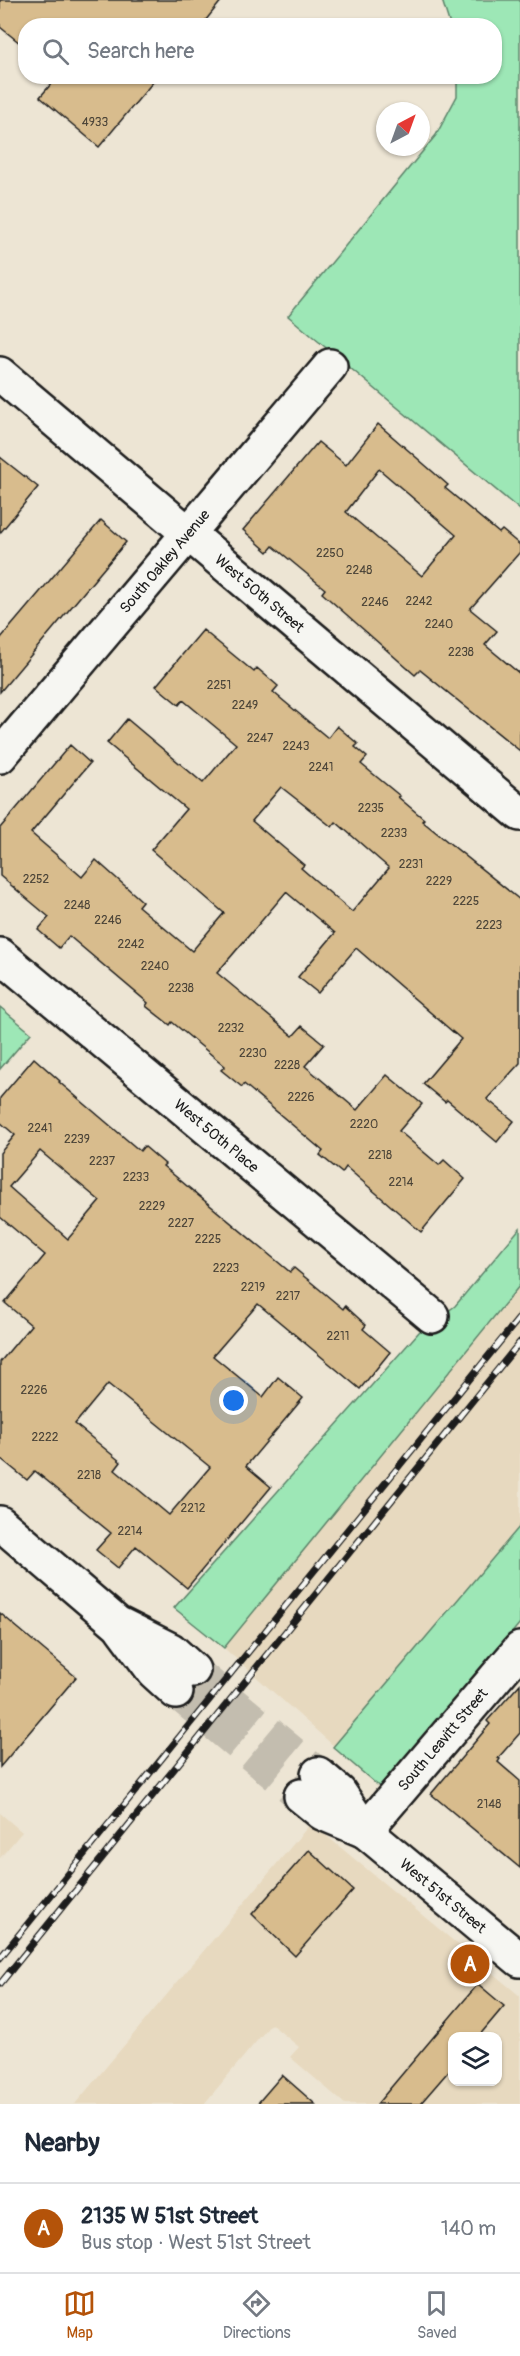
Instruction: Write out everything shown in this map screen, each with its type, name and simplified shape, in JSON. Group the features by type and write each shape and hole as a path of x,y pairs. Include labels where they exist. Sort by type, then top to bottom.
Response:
{"street":[{"name":"South Oakley Avenue","path":"0,756 330,366"},
{"name":"West 50th Street","path":"0,374 520,814"},
{"name":"West 50th Place","path":"0,955 432,1316"},
{"path":"0,1523 117,1623 154,1672 185,1681"},
{"name":"South Leavitt Street","path":"365,1831 520,1649"},
{"name":"West 51st Street","path":"310,1785 322,1813 365,1831 520,1960"}],"shaded area":[{"path":"520,1228 520,1623 382,1789 224,1648 174,1608 419,1332 455,1306"},
{"path":"0,1813 22,1832 0,1858"},
{"path":"311,1823 520,1996 520,2104 345,2104 290,2057 299,2047 271,2024 204,2104 75,2104"}],"green space":[{"path":"442,0 520,0 520,510 288,316 419,156 430,156 430,142 457,96 457,84 502,84 502,18 448,18"},
{"path":"0,1007 31,1033 0,1069"},
{"path":"520,1228 520,1285 224,1648 174,1608 419,1332 455,1306"},
{"path":"520,1526 520,1623 382,1789 333,1747"}],"building":[{"path":"0,0 222,0 207,18 18,18 18,42 0,27"},
{"path":"51,84 151,84 99,147 40,97"},
{"path":"378,424 448,485 445,488 499,533 502,530 520,545 520,552 470,609 497,631 485,645 520,674 520,751 420,670 415,675 322,593 325,589 273,546 268,552 243,530 318,442 346,465","holes":["379,469 456,535 422,576 346,512"]},
{"path":"0,457 38,487 0,533"},
{"path":"101,520 126,542 0,692 0,639"},
{"path":"203,630 254,672 257,668 278,686 273,692 328,738 337,726 358,744 355,747 367,757 361,764 400,796 398,797 424,819 422,821 520,900 520,1063 487,1099 514,1121 497,1142 447,1100 445,1102 423,1084 461,1039 356,948 318,993 298,977 335,933 286,892 217,973 293,1036 302,1026 324,1044 305,1066 357,1110 387,1075 422,1104 399,1131 439,1165 444,1160 465,1179 421,1232 346,1167 342,1173 320,1155 323,1151 244,1084 242,1087 221,1070 225,1066 172,1022 170,1025 146,1006 148,1003 69,936 59,948 38,930 49,917 0,876 0,828 70,745 90,763 31,833 82,877 96,860 142,901 138,906 192,951 224,913 151,850 186,809 107,743 127,719 203,783 236,744 183,700 179,705 156,686","holes":["281,787 332,827 336,822 389,868 352,912 301,868 304,865 252,821"]},
{"path":"34,1058 140,1151 144,1146 165,1164 163,1166 290,1272 294,1268 343,1309 345,1306 366,1325 363,1329 390,1352 360,1389 258,1304 213,1356 263,1397 278,1377 303,1398 246,1466 271,1487 187,1588 136,1546 118,1568 96,1550 111,1533 35,1471 27,1480 0,1458 0,1362 31,1325 5,1303 45,1255 0,1217 0,1153 15,1135 0,1122 0,1098","holes":["40,1151 100,1201 68,1239 9,1187","108,1384 210,1467 169,1515 115,1470 121,1462 75,1424"]},
{"path":"0,1613 76,1677 0,1767"},
{"path":"520,1684 520,1733 498,1758 500,1759 498,1762 520,1781 520,1868 431,1794 490,1724 487,1721"},
{"path":"309,1850 353,1890 295,1956 252,1914"},
{"path":"478,1984 504,2006 482,2032 448,2032 448,2072 420,2104 377,2104"},
{"path":"282,2075 315,2104 257,2104"}],"tunnel":[{"path":"193,1670 318,1774"},
{"path":"176,1692 301,1796"}],"railway":[{"path":"0,1958 520,1317"},
{"path":"0,1984 520,1342"}],"place":[{"name":"2135 W 51st Street","path":"470,1964"}]}
